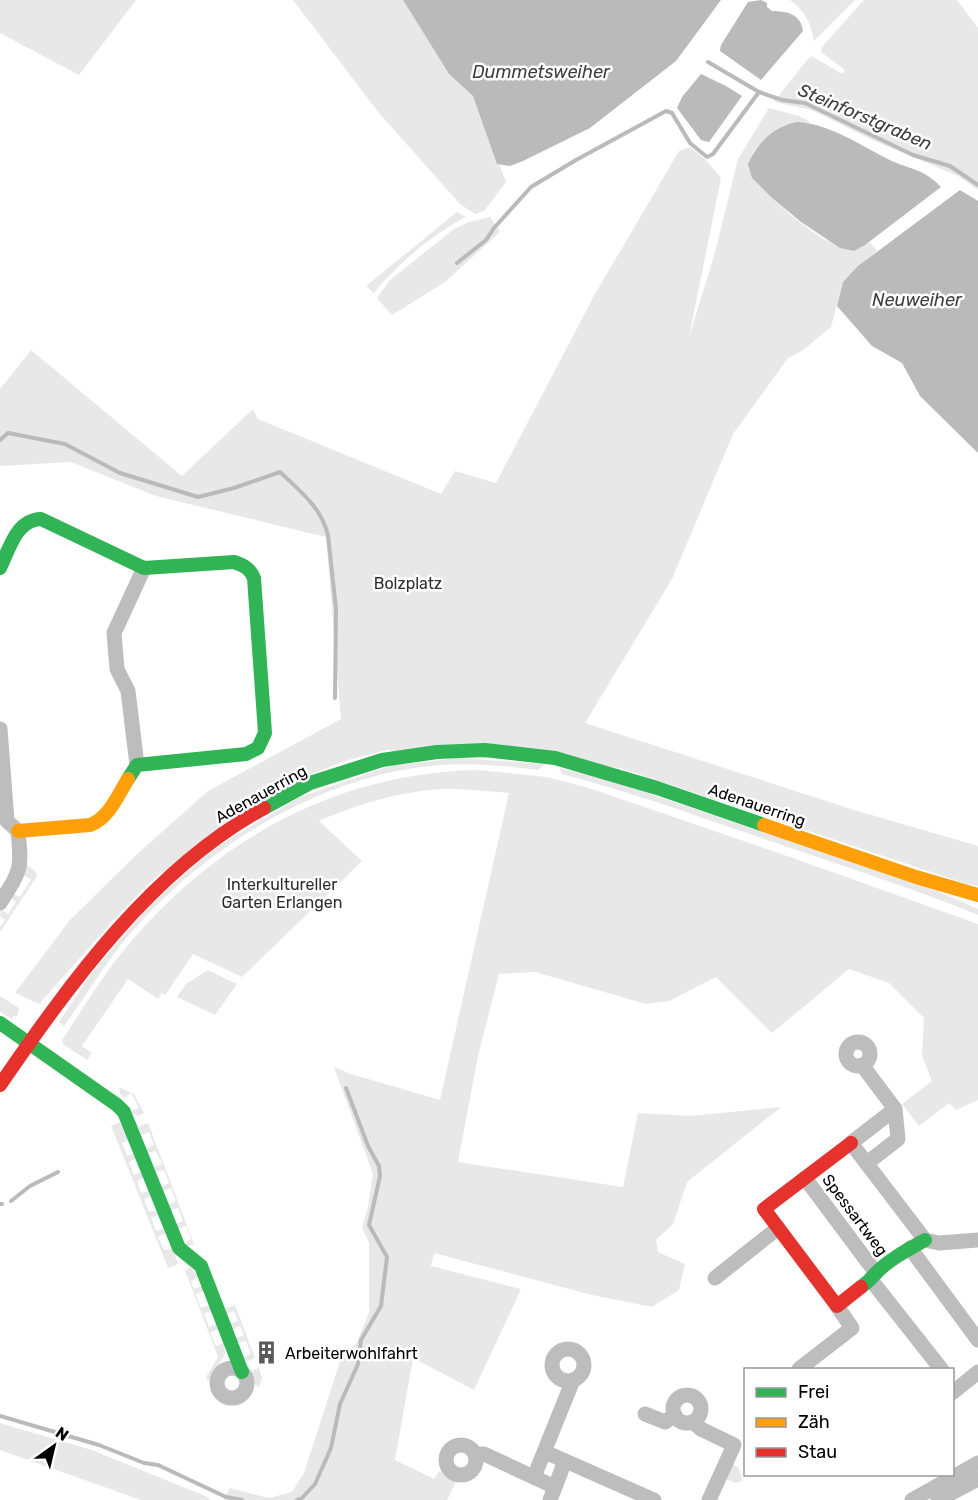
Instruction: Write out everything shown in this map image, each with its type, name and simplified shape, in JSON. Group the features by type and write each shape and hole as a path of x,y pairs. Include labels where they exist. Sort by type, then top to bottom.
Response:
{"street":[{"path":"0,568 22,524 28,520 41,519 144,568 234,562 252,571 265,733 258,748 246,754 137,765"},
{"path":"18,831 90,825 98,822 104,817 137,765 128,691 117,669 114,633 144,568"},
{"path":"0,729 7,821 18,831 21,859 17,877 0,903"},
{"name":"Adenauerring","path":"0,1085 29,1043 124,922 158,886 206,846 253,814 310,783 382,760 437,752 485,750 555,758 657,788 916,877 978,895"},
{"name":"Adenauerring","path":"916,877 978,904"},
{"path":"0,1023 124,1112 179,1248 201,1266 242,1372"},
{"path":"862,1065 895,1109 898,1139 867,1163"},
{"path":"895,1109 851,1143 925,1240 939,1243 978,1240"},
{"name":"Spessartweg","path":"800,1368 852,1328 764,1209 851,1143"},
{"name":"Spessartweg","path":"805,1178 941,1368"},
{"path":"716,1278 778,1228"},
{"name":"Spessartweg","path":"837,1306 910,1248 925,1240"},
{"name":"Spessartweg","path":"910,1248 978,1340"},
{"path":"954,1388 978,1372"},
{"path":"534,1477 573,1380"},
{"path":"693,1422 700,1415 699,1402 692,1396 683,1396 676,1401 674,1410 675,1415 681,1421 693,1422 701,1429 734,1445 709,1500"},
{"path":"645,1414 665,1422 675,1415"},
{"path":"545,1452 654,1500"},
{"path":"475,1454 484,1454 534,1477 553,1493 565,1461"},
{"path":"912,1500 978,1463"},
{"path":"938,1500 978,1479"}],"green space":[{"path":"0,0 136,0 79,75 0,33"},
{"path":"293,0 403,0 449,74 473,96 506,182 484,211 475,214 460,204 379,113"},
{"path":"790,0 855,0 814,41 806,18"},
{"path":"864,0 957,0 978,28 978,190 958,176 870,139 812,110 774,102 812,56 842,74 845,70 821,52 822,47"},
{"name":"Bolzplatz","path":"769,108 799,116 812,123 785,125 766,138 753,152 752,178 812,232 840,247 854,251 870,242 877,251 843,282 831,327 802,351 788,358 733,434 672,579 585,723 851,809 978,846 978,886 620,768 387,750 348,760 311,774 157,876 121,912 39,1004 15,993 70,920 135,856 208,791 341,719 326,537 156,496 71,462 0,466 0,389 31,350 182,476 253,409 258,419 441,494 455,471 496,483 595,294 679,151 690,147 706,160 721,178 689,337 714,256 738,159"},
{"path":"457,212 466,217 416,250 374,293 366,286"},
{"path":"490,217 500,232 445,282 392,315 377,298 390,280 454,229 469,222"},
{"path":"457,758 545,764 538,770 484,765 429,766 384,774 339,788 295,806 253,829 213,856 176,887 113,955 64,1026 59,1022 91,974 150,904 216,847 300,797 390,766"},
{"path":"559,768 612,781 937,891 978,909 978,915 903,886 616,789 562,774"},
{"name":"Interkultureller Garten Erlangen","path":"478,770 547,777 589,788 978,924 978,1100 956,1110 949,1103 919,1126 902,1104 932,1081 922,1056 924,1018 889,983 849,969 772,1033 716,977 669,1001 646,1004 535,972 499,974 478,1056 458,1162 623,1187 638,1113 689,1116 781,1107 687,1182 673,1224 656,1240 658,1252 685,1264 679,1290 652,1307 592,1295 434,1253 431,1266 521,1289 474,1390 413,1358 395,1460 434,1479 439,1471 457,1480 447,1500 223,1500 230,1488 269,1498 292,1492 304,1473 343,1352 356,1344 369,1313 369,1243 362,1227 368,1207 373,1174 334,1067 440,1100 509,793 444,789 412,792 364,804 319,821 362,861 242,977 193,954 165,995 162,993 158,999 128,979 82,1046 92,1053 87,1060 63,1044 62,1040 113,964 148,922 187,885 229,852 273,824 321,802 371,785 423,774"},
{"path":"25,864 35,871 37,876 0,932 0,927 5,920 0,916 1,910 8,914 16,902 9,897 12,893 20,897 31,880 22,874"},
{"path":"208,970 237,984 215,1015 177,997 186,984"},
{"path":"0,996 19,1008 17,1017 13,1016 12,1019 0,1012"},
{"path":"119,1087 134,1094 144,1113 138,1116 132,1113 139,1108 131,1093 124,1098 120,1094"},
{"path":"120,1122 129,1140 122,1143 127,1156 135,1153 137,1158 129,1162 134,1175 142,1172 144,1177 137,1181 141,1193 149,1191 151,1196 144,1199 149,1212 157,1210 158,1215 151,1218 156,1231 164,1228 166,1233 158,1237 164,1250 172,1248 178,1264 168,1268 111,1126"},
{"path":"148,1123 194,1244 186,1247 184,1243 191,1239 186,1226 177,1229 176,1224 183,1221 178,1208 170,1210 169,1205 176,1201 171,1188 163,1191 161,1187 169,1183 164,1170 156,1172 154,1167 162,1164 156,1151 148,1153 146,1149 154,1145 149,1132 141,1135 138,1127"},
{"path":"191,1267 198,1277 191,1281 194,1289 202,1286 204,1291 196,1294 201,1308 209,1305 211,1310 204,1314 209,1327 216,1324 218,1329 210,1333 216,1346 224,1343 225,1354 208,1382 206,1377 218,1357 185,1270"},
{"path":"235,1305 255,1358 249,1361 243,1358 251,1354 246,1341 238,1343 236,1338 244,1335 240,1326 232,1329 230,1323 238,1321 234,1311 226,1314 225,1309"},
{"path":"259,1368 262,1379 259,1387 250,1377 253,1370"},
{"path":"0,1423 92,1450 210,1498 209,1500 141,1500 0,1450"},
{"path":"730,1463 738,1467 743,1481 735,1483 723,1478"}],"water":[{"name":"Dummetsweiher","path":"403,0 721,0 676,61 590,128 510,166 497,164 473,96 449,74"},
{"path":"761,0 767,3 767,7 772,11 788,13 796,17 803,31 761,80 720,51 721,45 748,2"},
{"path":"701,74 742,96 709,142 701,140 677,108 682,97"},
{"path":"797,122 821,127 844,136 896,163 921,172 941,187 865,245 854,251 840,248 801,222 752,178 748,164 756,149 774,132"},
{"name":"Neuweiher","path":"960,190 978,201 978,453 920,396 902,363 872,346 837,306 843,282 858,266"}],"waterway":[{"name":"Steinforstgraben","path":"708,62 759,92 782,100 805,103 913,155 950,166 978,185"},
{"path":"457,263 486,240 531,187 666,111 672,113 690,143 707,157 713,154 759,92"},
{"path":"0,440 8,433 65,444 120,473 198,497 234,488 280,472 315,508 328,535 336,609 335,698"},
{"path":"297,1500 302,1498 315,1484 331,1448 340,1404 358,1364 361,1340 381,1306 387,1257 369,1225 380,1176 379,1166 368,1146 346,1088"},
{"path":"11,1201 30,1186 58,1172"},
{"path":"0,1416 99,1445 144,1463 158,1465 226,1497 242,1500"}],"traffic: fast":[{"path":"0,568 15,536 25,524 41,519 144,568 234,562 246,567 254,578 265,733 258,748 246,754 137,765 128,779"},
{"path":"264,808 310,783 382,760 437,752 485,750 555,758 657,788 764,825"},
{"path":"0,1023 124,1112 179,1248 201,1266 242,1372"},
{"path":"861,1287 886,1264 925,1240"}],"traffic: slow":[{"path":"18,831 90,825 97,822 108,812 128,779"},
{"path":"764,825 916,877 978,895"}],"traffic: jam":[{"path":"0,1085 85,968 150,895 223,833 264,808"},
{"path":"851,1143 764,1209 837,1306 861,1287"}],"place":[{"name":"Arbeiterwohlfahrt","path":"267,1353"}]}
